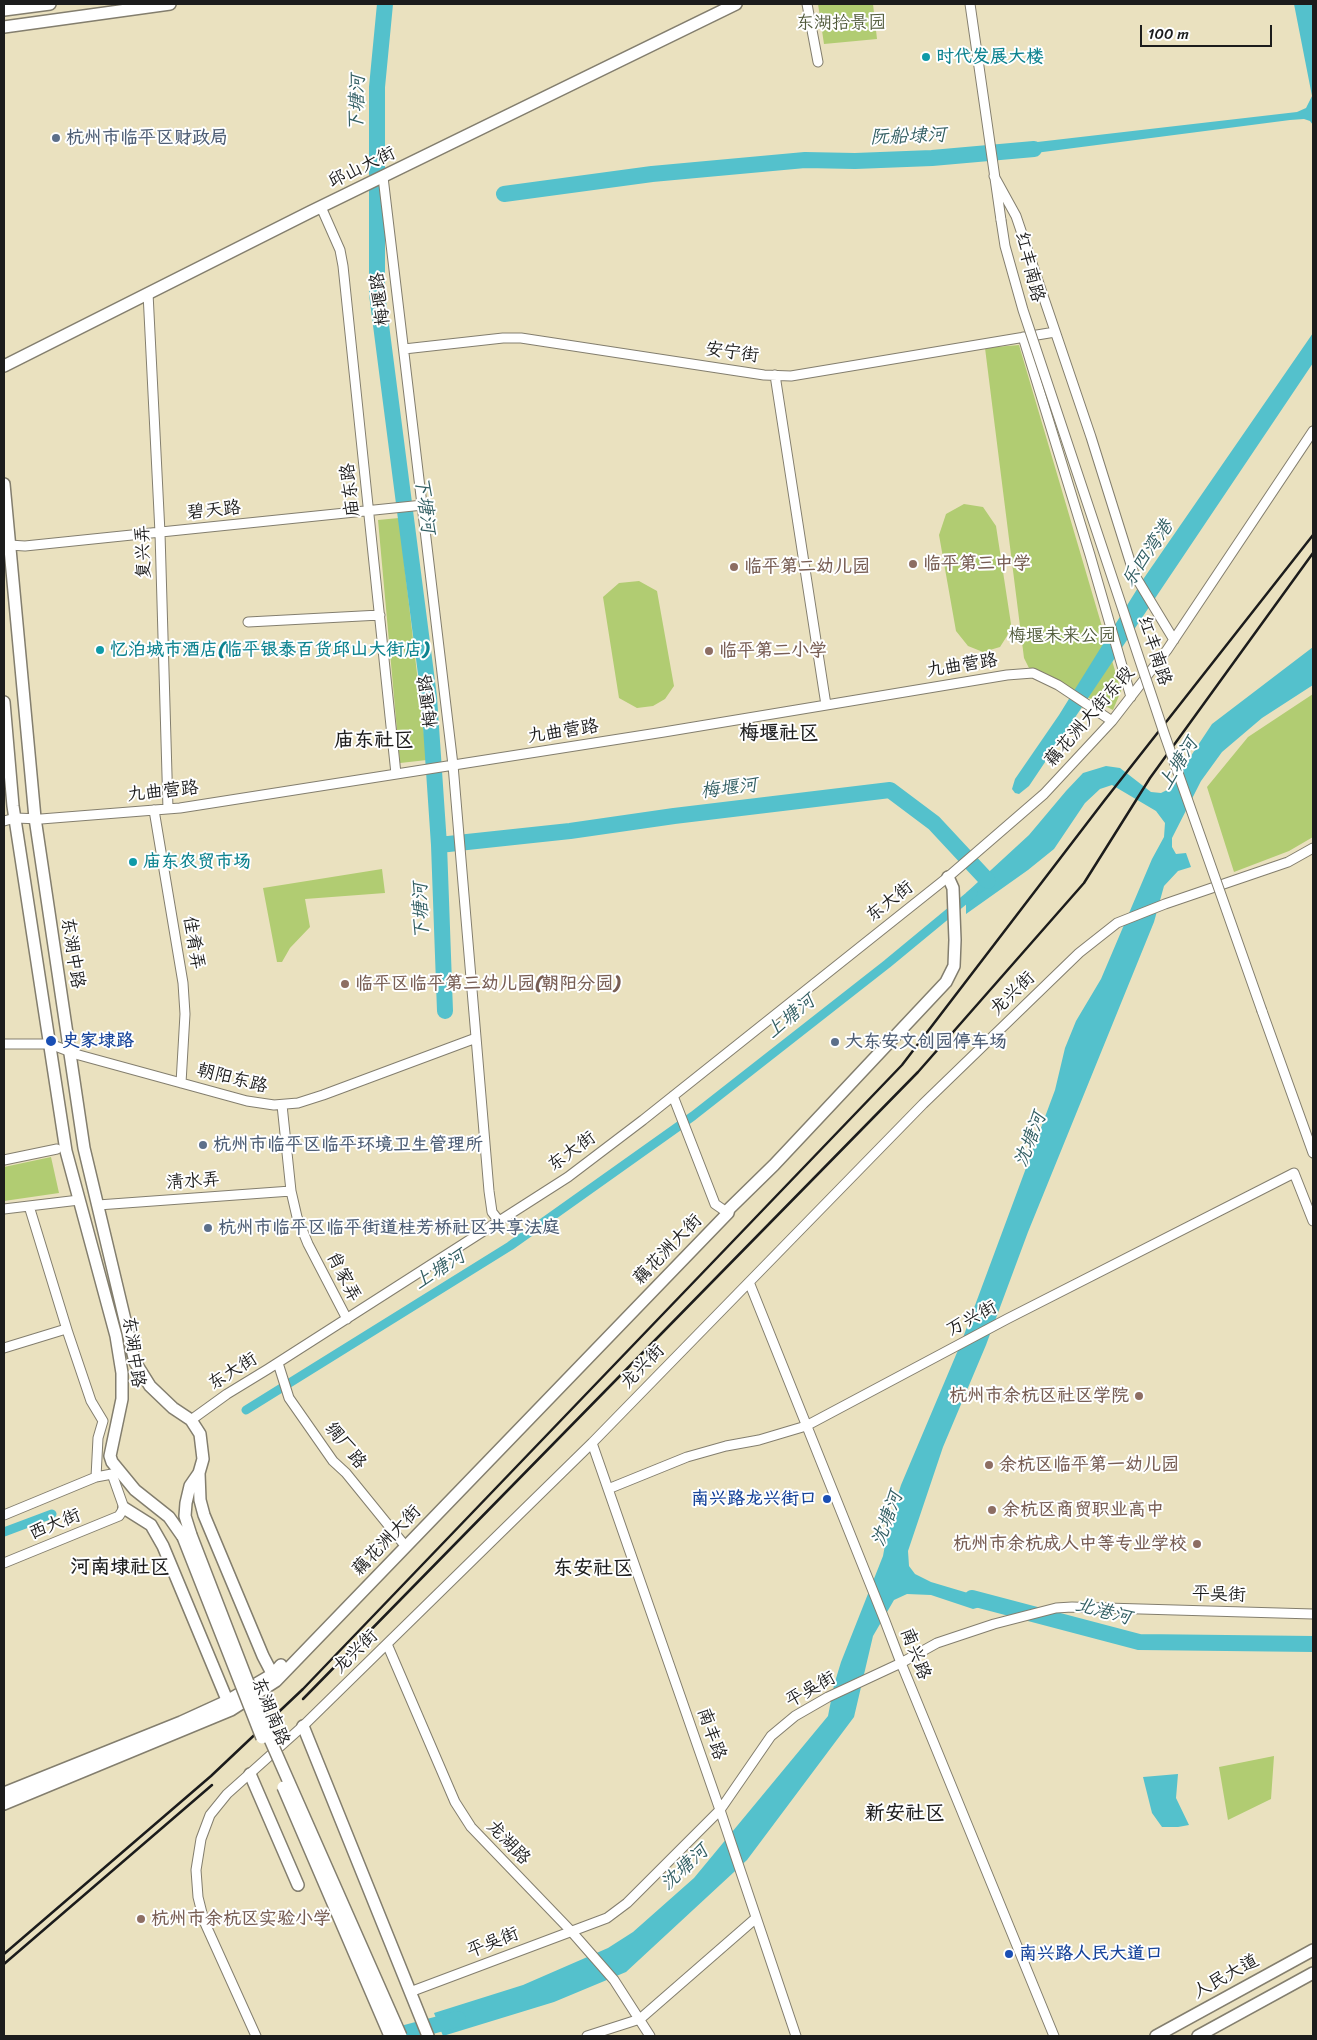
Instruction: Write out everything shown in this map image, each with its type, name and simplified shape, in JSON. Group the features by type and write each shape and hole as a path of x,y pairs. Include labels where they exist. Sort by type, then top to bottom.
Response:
{"main road":[{"path":"4,10 50,4"},
{"path":"4,27 170,4"},
{"name":"邱山大街","path":"4,366 347,194 736,4"},
{"name":"东湖中路","path":"4,484 34,818 84,1148 135,1362 150,1386 173,1408 192,1420"},
{"name":"东湖中路","path":"4,702 9,820 50,1044 66,1151 116,1336 122,1373 122,1400 118,1417"},
{"name":"藕花洲大街","path":"274,1677 402,1542 774,1165 946,982 954,966 955,929 953,888 948,877"},
{"name":"藕花洲大街","path":"4,1804 229,1706 274,1677 727,1211"},
{"name":"东湖南路","path":"118,1417 110,1456 115,1472 134,1490 170,1517 187,1536 269,1737 401,2036"},
{"path":"192,1420 200,1434 204,1458 199,1472 200,1500 204,1516 263,1656 274,1677"},
{"name":"东湖南路","path":"199,1472 190,1486 186,1503 187,1536 252,1714 390,2036"},
{"path":"122,1512 151,1525 163,1546 229,1706"},
{"name":"藕花洲大街","path":"4,1793 181,1722 229,1706"},
{"path":"303,1726 428,2036"},
{"path":"250,1774 298,1885"},
{"name":"人民大道","path":"1156,2036 1313,1950"},
{"path":"1198,2036 1313,1973"}],"street":[{"path":"807,4 818,62"},
{"name":"红丰南路","path":"970,4 1005,246 1026,319 1164,733 1313,1152"},
{"path":"994,176 1016,216 1134,574 1174,640"},
{"name":"梅堰路","path":"382,177 404,349 452,765 489,1191 492,1212 499,1221"},
{"name":"庙东路","path":"321,207 340,250 343,266 373,510 380,616 398,774"},
{"name":"复兴弄","path":"148,294 160,532 168,809"},
{"name":"安宁街","path":"404,349 503,338 520,338 775,375 800,374 1055,332"},
{"path":"1023,337 1090,555 1109,628 1131,697"},
{"path":"775,375 826,705"},
{"name":"藕花洲大街东段","path":"948,877 1044,794 1112,721 1174,640 1313,431"},
{"name":"碧天路","path":"9,546 25,546 422,506"},
{"path":"248,622 380,616"},
{"name":"九曲营路","path":"9,820 168,809 398,774 1007,675 1033,673 1058,685 1112,721"},
{"name":"佳肴弄","path":"154,810 183,982 185,1014 181,1083"},
{"name":"龙兴街","path":"256,2036 204,1921 198,1897 196,1870 201,1839 210,1815 227,1794 303,1726 592,1443 923,1104 1079,953 1117,923 1165,904 1288,862 1313,848"},
{"name":"东大街","path":"192,1420 227,1394 568,1177 674,1096 948,877"},
{"name":"朝阳东路","path":"4,1044 50,1044 247,1101 282,1105 298,1103 323,1095 476,1038"},
{"path":"674,1096 715,1204 727,1211"},
{"name":"肖家弄","path":"282,1105 291,1191 297,1217 308,1244 346,1319"},
{"path":"4,1160 57,1149"},
{"name":"万兴街","path":"608,1489 687,1457 726,1446 759,1440 806,1426 1007,1319 1294,1173 1313,1221"},
{"name":"清水弄","path":"98,1205 291,1191"},
{"path":"4,1209 79,1200"},
{"path":"28,1206 66,1329 92,1401 103,1421 98,1438 96,1477"},
{"name":"南兴路","path":"749,1282 901,1664 1054,2036"},
{"path":"4,1348 66,1329"},
{"name":"绸厂路","path":"278,1363 290,1398 333,1461 346,1473 402,1542"},
{"name":"南丰路","path":"592,1443 728,1833 796,2036"},
{"path":"115,1472 122,1512"},
{"name":"西大街","path":"4,1515 96,1477 115,1472"},
{"name":"西大街","path":"4,1563 122,1512"},
{"name":"平吴街","path":"411,1995 606,1918 627,1903 720,1810 771,1736 795,1716 828,1698 901,1664 937,1643 1001,1622 1072,1607 1313,1614"},
{"name":"龙湖路","path":"387,1644 455,1802 471,1827 571,1931 614,1980 650,2036"},
{"path":"588,2036 640,2019 756,1918"}],"green space":[{"name":"东湖拾景园","path":"818,4 873,4 877,39 824,44"},
{"name":"梅堰未来公园","path":"1019,345 1121,691 1113,710 1029,668 1024,658 985,348"},
{"path":"964,504 983,507 996,526 1011,624 1007,636 1000,647 983,652 968,646 956,631 939,535 946,514"},
{"path":"399,518 427,760 400,763 378,520"},
{"path":"639,581 657,591 674,686 665,699 653,706 637,708 619,698 603,597 619,583"},
{"path":"1313,694 1313,837 1289,851 1234,872 1207,787 1248,737"},
{"path":"382,869 385,893 305,899 310,927 290,948 282,962 277,962 263,888"},
{"path":"51,1157 59,1193 4,1201 4,1167"},
{"path":"1274,1756 1271,1799 1228,1820 1219,1767"}],"water":[{"path":"1294,4 1313,4 1313,125 1310,121 1304,119 1290,120 1012,156 1011,146 1020,144 1297,112 1306,108 1312,96"},
{"path":"1313,333 1313,363 1029,786 1019,794 1015,793 1012,789 1015,779 1059,715 1144,578"},
{"path":"1313,647 1313,685 1262,718 1222,752 1201,781 1172,838 1172,847 1176,854 1186,853 1191,867 1178,871 1164,886 1154,922 1028,1232 986,1345 943,1447 908,1551 909,1566 915,1574 931,1582 998,1602 973,1609 931,1595 907,1594 894,1600 873,1636 854,1717 747,1860 626,1972 554,2002 443,2036 434,2013 523,1985 608,1948 633,1932 694,1878 828,1716 841,1662 883,1556 889,1523 901,1485 961,1343 1055,1090 1065,1048 1076,1021 1101,979 1152,859 1164,837 1165,823 1156,811 1112,785 1100,789 1085,803 1054,849 966,914 966,893 1029,835 1083,773 1106,766 1120,768 1151,792 1161,793 1169,789 1212,724"},
{"path":"1178,1774 1176,1798 1189,1825 1162,1827 1152,1813 1143,1777"}],"waterway":[{"name":"下塘河","path":"385,4 377,87 377,294 429,697 439,845 445,1011"},
{"name":"阮船埭河","path":"504,194 652,174 805,160 855,161 932,158 1034,149"},
{"name":"梅堰河","path":"439,845 570,831 674,816 890,790 934,823 988,881"},
{"name":"上塘河","path":"246,1410 510,1246 693,1116 887,964 973,893"},
{"name":"上塘河","path":"4,1532 52,1514"},
{"name":"北港河","path":"972,1598 1139,1642 1313,1644"},
{"name":"沈塘河","path":"394,2036 458,2019"}],"railway":[{"path":"4,1954 211,1776 303,1689 902,1065 1104,801 1313,535"},
{"path":"303,1699 918,1072 1084,883 1150,778 1313,553"},
{"path":"4,1964 212,1785"}],"place":[{"name":"时代发展大楼","path":"926,57"},
{"name":"杭州市临平区财政局","path":"56,138"},
{"name":"临平第三中学","path":"913,564"},
{"name":"临平第二幼儿园","path":"734,567"},
{"name":"忆泊城市酒店(临平银泰百货邱山大街店)","path":"100,650"},
{"name":"临平第二小学","path":"709,651"},
{"name":"庙东农贸市场","path":"133,862"},
{"name":"临平区临平第三幼儿园(朝阳分园)","path":"345,984"},
{"name":"史家埭路","path":"51,1041"},
{"name":"大东安文创园停车场","path":"835,1042"},
{"name":"杭州市临平区临平环境卫生管理所","path":"203,1145"},
{"name":"杭州市临平区临平街道桂芳桥社区共享法庭","path":"208,1228"},
{"name":"杭州市余杭区社区学院","path":"1139,1396"},
{"name":"余杭区临平第一幼儿园","path":"989,1465"},
{"name":"南兴路龙兴街口","path":"827,1499"},
{"name":"余杭区商贸职业高中","path":"992,1510"},
{"name":"杭州市余杭成人中等专业学校","path":"1197,1544"},
{"name":"杭州市余杭区实验小学","path":"141,1919"},
{"name":"南兴路人民大道口","path":"1009,1954"}],"district":[{"name":"梅堰社区","path":"779,734"},
{"name":"庙东社区","path":"374,741"},
{"name":"河南埭社区","path":"120,1568"},
{"name":"东安社区","path":"593,1569"},
{"name":"新安社区","path":"905,1814"}],"water label":[{"name":"乐四湾港","path":"1148,554"}]}
